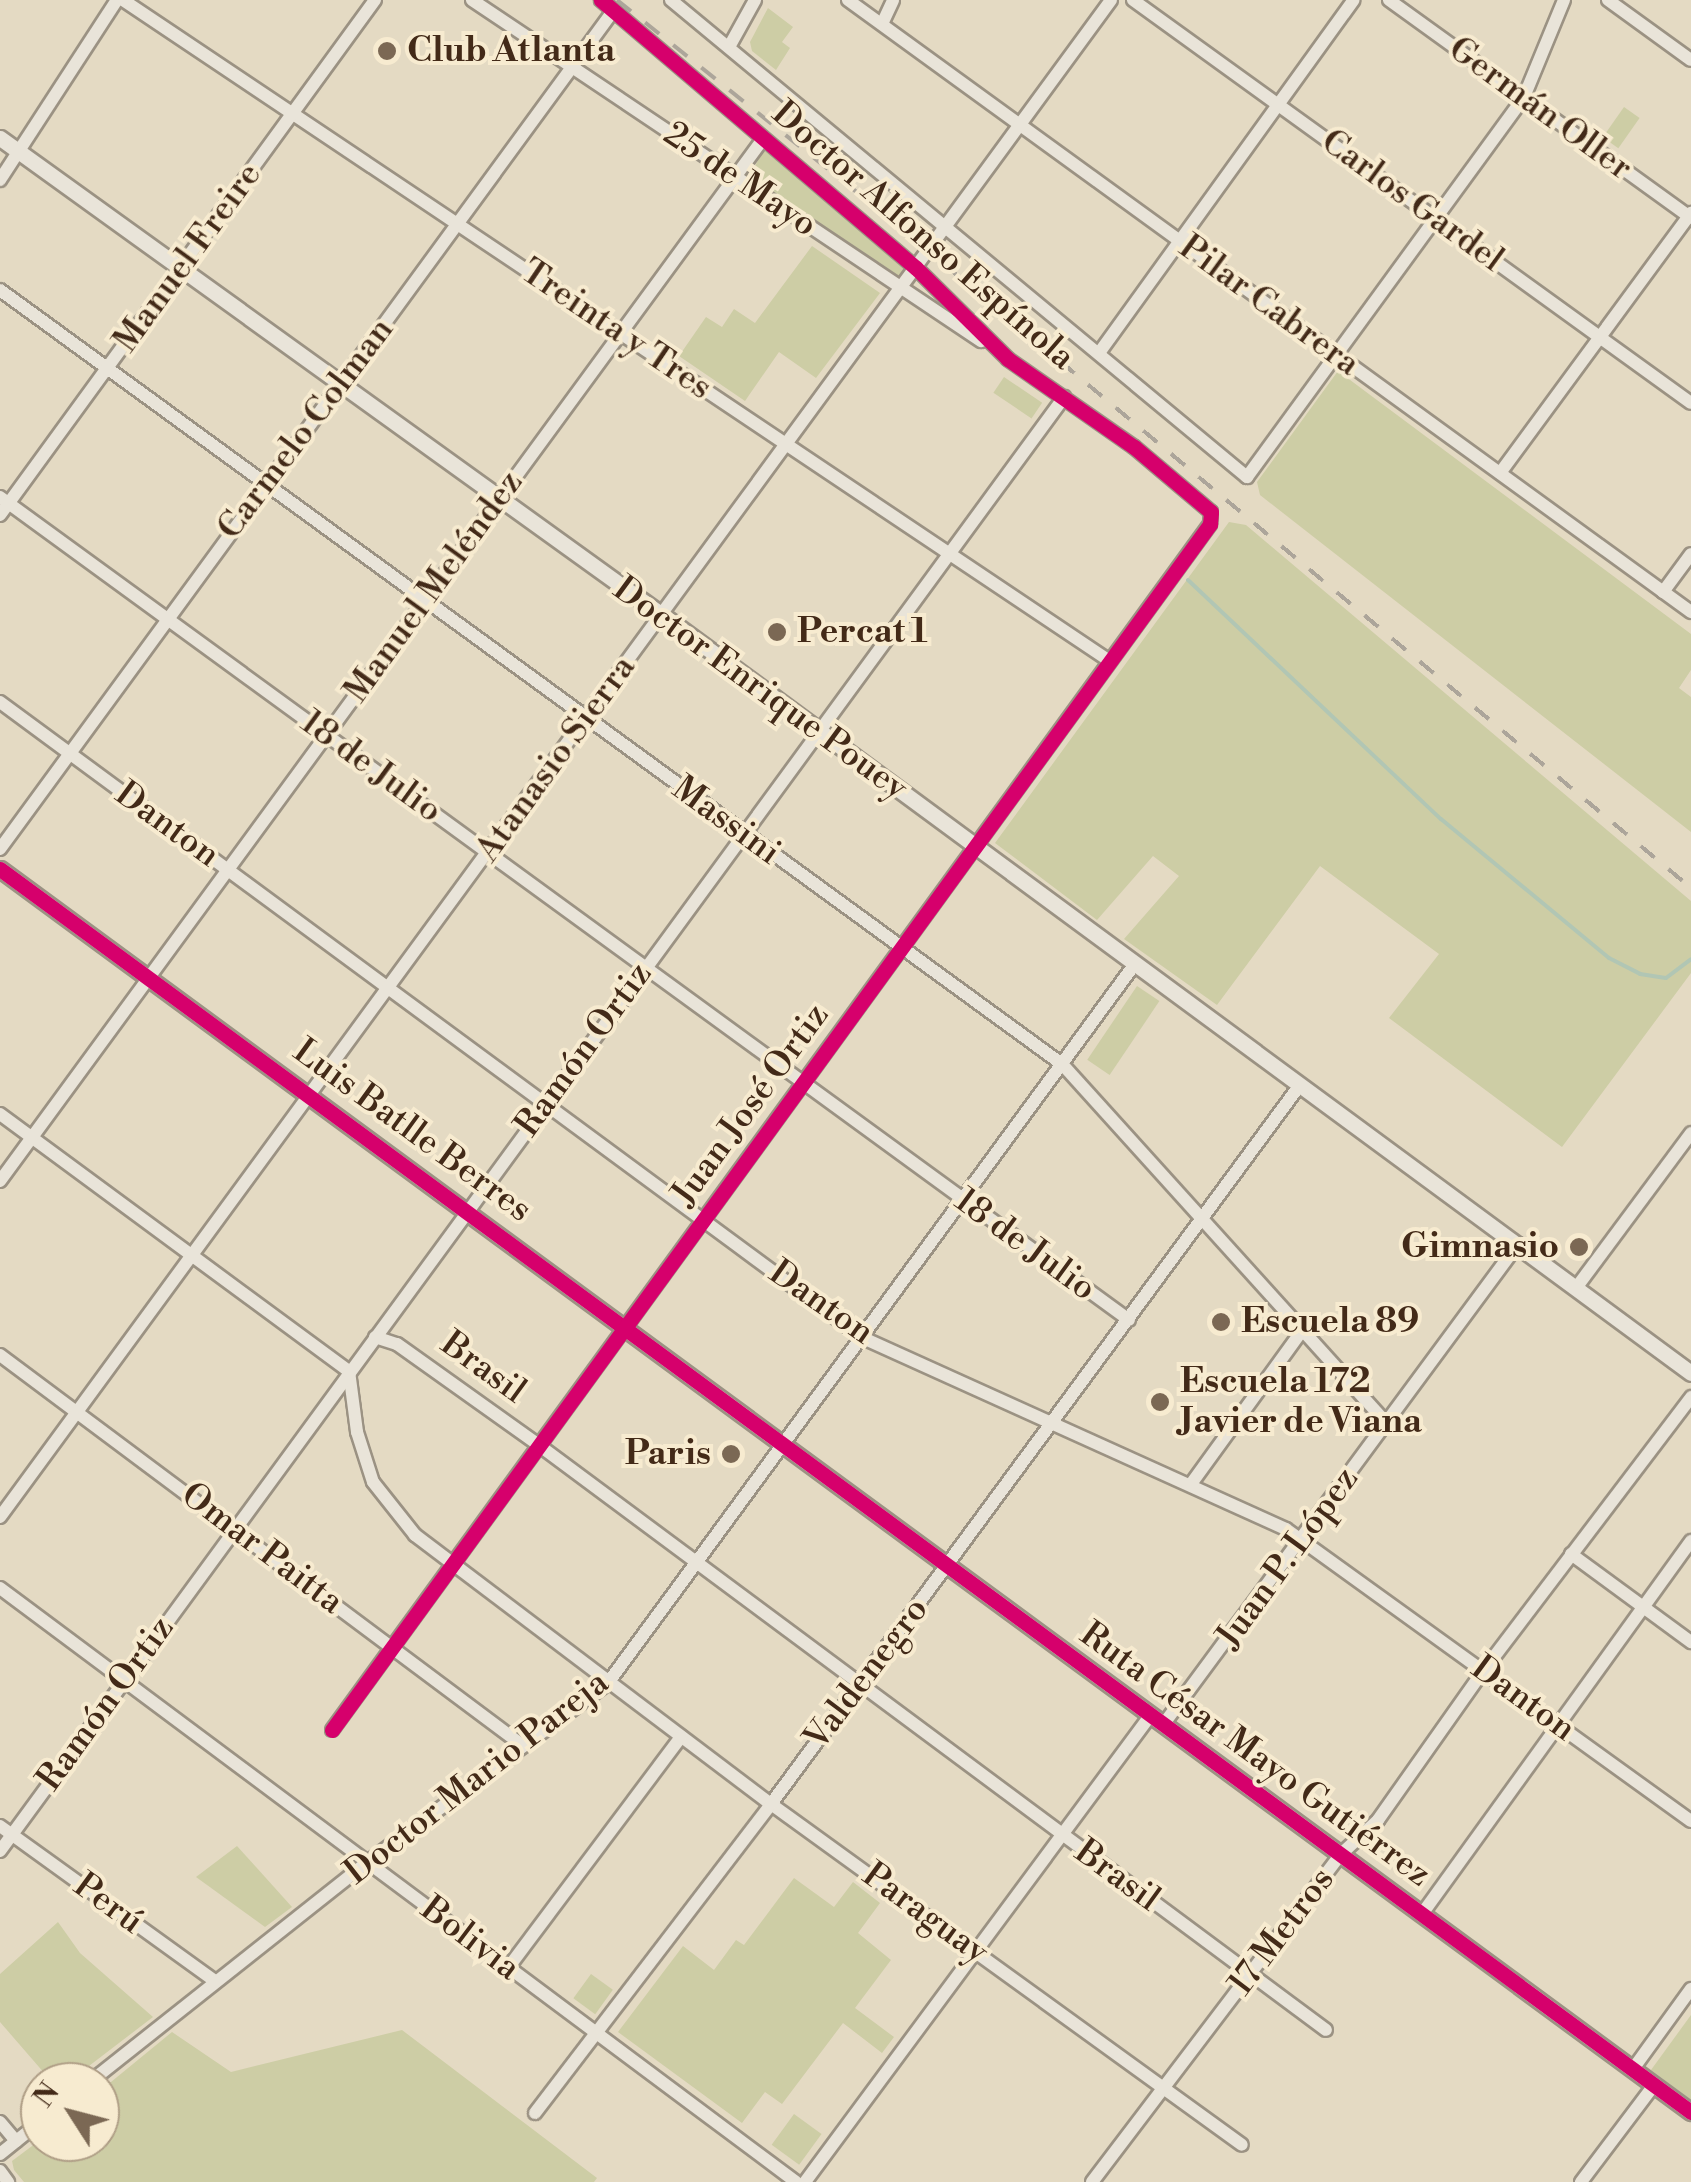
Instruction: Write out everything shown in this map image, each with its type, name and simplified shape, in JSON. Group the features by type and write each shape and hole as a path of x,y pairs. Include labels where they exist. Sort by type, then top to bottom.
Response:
{"street":[{"name":"Treinta y Tres","path":"120,0 1108,660"},
{"path":"0,180 120,0"},
{"name":"Manuel Freire","path":"3,505 108,368 375,0"},
{"name":"25 de Mayo","path":"472,0 1008,359"},
{"name":"Doctor Alfonso Espínola","path":"600,0 916,268 1008,359 1134,446 1211,512"},
{"path":"671,0 1247,477 1524,97 1564,0"},
{"path":"728,47 754,0"},
{"name":"Pilar Cabrera","path":"848,0 1691,612"},
{"path":"882,24 893,0"},
{"name":"Atanasio Sierra","path":"0,1517 1111,0"},
{"name":"Carlos Gardel","path":"1133,0 1691,403"},
{"path":"1099,353 1354,0"},
{"name":"Germán Oller","path":"1389,0 1690,216"},
{"path":"1608,0 1691,60"},
{"name":"Carmelo Colman","path":"0,849 614,10"},
{"name":"Doctor Enrique Pouey","path":"0,138 662,615 1691,1373"},
{"name":"Manuel Meléndez","path":"0,1181 763,139"},
{"path":"1500,473 1690,216"},
{"name":"Massini","path":"0,290 1062,1064 1387,1424"},
{"name":"Ramón Ortiz","path":"0,1851 6,1830 124,1681 1064,397"},
{"name":"18 de Julio","path":"3,505 488,852 802,1085 1129,1320"},
{"name":"Juan José Ortiz","path":"332,1730 1196,544 1210,524 1211,512"},
{"path":"1664,592 1691,554"},
{"name":"Danton","path":"0,702 705,1217 863,1338 1192,1484 1286,1530 1691,1822"},
{"name":"Luis Batlle Berres","path":"0,869 786,1444"},
{"name":"Doctor Mario Pareja","path":"115,2062 368,1862 608,1683 1134,964"},
{"name":"Valdenegro","path":"535,2113 770,1804 1300,1086"},
{"path":"0,1114 349,1371"},
{"path":"1576,1288 1691,1133"},
{"name":"Juan P. López","path":"806,2182 1060,1834 1157,1721 1300,1542 1518,1244"},
{"path":"1192,1484 1303,1328"},
{"name":"Brasil","path":"374,1337 397,1344 540,1446 1326,2030"},
{"name":"Omar Paitta","path":"0,1355 522,1745"},
{"name":"Paraguay","path":"349,1371 357,1432 373,1482 415,1534 770,1804 1242,2145"},
{"name":"17 Metros","path":"1092,2182 1340,1855 1378,1820 1484,1670 1691,1397"},
{"name":"Ruta César Mayo Gutiérrez","path":"786,1444 1691,2112"},
{"path":"1422,1914 1691,1541"},
{"path":"1571,1554 1691,1642"},
{"name":"Bolivia","path":"0,1588 796,2182"},
{"path":"508,1968 680,1737"},
{"name":"Perú","path":"6,1830 216,1982"},
{"path":"1633,2069 1691,1989"},
{"path":"1581,2182 1654,2084"},
{"path":"0,2122 16,2140"},
{"path":"0,2154 20,2137"},
{"path":"0,2171 8,2182"}],"green space":[{"path":"768,8 793,27 782,42 790,48 776,70 752,51 750,42"},
{"path":"1624,107 1640,118 1618,148 1603,137"},
{"path":"768,151 905,265 900,278 748,178 763,152"},
{"path":"812,246 880,293 816,378 779,352 745,401 679,356 706,317 722,327 734,309 755,323"},
{"path":"1338,371 1691,634 1691,670 1679,688 1691,697 1691,832 1260,495 1257,482"},
{"path":"1004,377 1042,403 1032,418 993,393"},
{"path":"1229,522 1246,525 1691,901 1691,973 1562,1147 1389,1018 1439,954 1320,866 1217,1005 1124,939 1179,876 1153,856 1097,920 995,843"},
{"path":"1137,986 1159,1001 1110,1075 1087,1060"},
{"path":"237,1846 292,1907 265,1927 196,1877"},
{"path":"794,1878 834,1907 853,1882 880,1903 858,1933 891,1960 855,2008 894,2037 882,2053 843,2023 782,2104 765,2092 742,2123 618,2032 683,1946 714,1970 736,1940 744,1945"},
{"path":"58,1922 80,1953 153,2017 94,2062 35,2062 0,2022 0,1974"},
{"path":"591,1974 613,1990 595,2014 573,1998"},
{"path":"1691,2015 1691,2100 1651,2070"},
{"path":"402,2030 597,2178 594,2182 24,2182 14,2170 12,2161 20,2155 20,2162 120,2162 120,2075 172,2032 231,2072"},
{"path":"794,2114 822,2134 799,2165 772,2145"}],"waterway":[{"path":"1188,580 1441,819 1609,958 1640,974 1666,978 1691,959"}],"railway":[{"path":"617,0 867,200 1691,888"}],"cycle path":[{"path":"332,1730 1210,524 1211,512 1134,447 1008,359 916,268 601,0"},
{"path":"0,869 1691,2112"}],"place":[{"name":"Club Atlanta","path":"387,51"},
{"name":"Percat 1","path":"777,632"},
{"name":"Gimnasio","path":"1579,1247"},
{"name":"Escuela 89","path":"1221,1322"},
{"name":"Escuela 172 Javier de Viana","path":"1160,1402"},
{"name":"Paris","path":"731,1454"}]}
